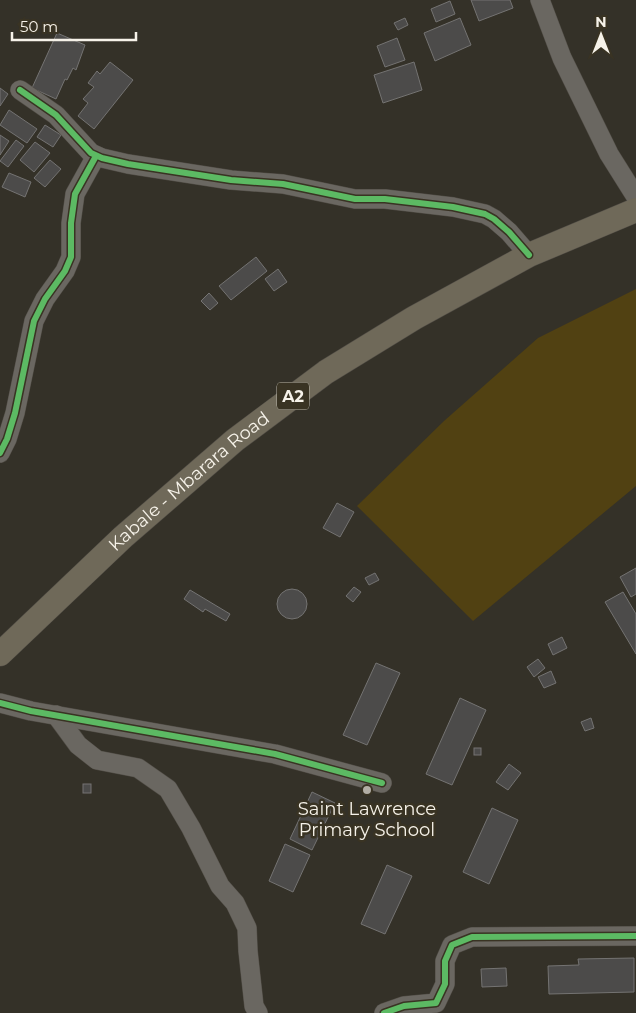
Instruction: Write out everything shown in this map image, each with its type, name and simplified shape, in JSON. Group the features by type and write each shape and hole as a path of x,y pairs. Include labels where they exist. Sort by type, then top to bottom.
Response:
{"main road":[{"name":"Kabale - Mbarara Road","path":"0,654 123,537 242,434 333,367 414,318 530,255 636,210"}],"street":[{"path":"540,0 562,58 609,154 636,197"},
{"path":"20,90 56,116 96,156 128,164 231,180 283,184 355,199 385,199 453,207 485,214 509,232 530,255"},
{"path":"0,453 7,439 15,412 34,321 45,299 65,271 72,257 71,223 75,194 96,156"},
{"path":"0,703 56,715 275,754 382,783"},
{"path":"56,715 78,745 98,760 138,768 168,789 191,828 220,886 235,903 247,928 254,1006 258,1013"},
{"path":"384,1013 404,1006 436,1003 445,984 445,961 452,945 472,937 636,936"}],"shaded area":[{"path":"636,289 636,486 473,621 357,506 444,421 538,338"}],"building":[{"path":"471,0 510,0 513,8 479,21"},
{"path":"450,1 455,14 436,22 431,9"},
{"path":"405,18 408,25 398,30 394,23"},
{"path":"460,18 471,45 435,61 424,33"},
{"path":"57,33 85,45 76,70 73,68 67,80 65,79 56,99 32,88"},
{"path":"397,38 405,60 385,67 377,46"},
{"path":"110,62 133,80 94,129 78,116 88,103 83,99 94,87 88,83 97,71 100,74"},
{"path":"414,62 422,90 383,103 374,75"},
{"path":"0,88 8,94 0,106"},
{"path":"9,110 37,129 27,143 0,125"},
{"path":"45,125 61,135 53,147 37,137"},
{"path":"0,135 9,141 0,155"},
{"path":"16,140 24,146 8,167 0,161"},
{"path":"35,142 50,153 34,172 20,160"},
{"path":"50,160 61,169 45,187 34,178"},
{"path":"9,173 31,182 25,197 2,187"},
{"path":"256,257 267,271 231,300 219,286"},
{"path":"278,269 287,282 274,291 265,279"},
{"path":"209,293 218,303 210,310 201,301"},
{"path":"337,503 354,512 340,537 323,528"},
{"path":"636,568 636,594 631,597 620,577"},
{"path":"375,573 379,580 369,585 365,578"},
{"path":"354,587 361,592 353,602 346,596"},
{"path":"292,589 303,593 307,604 303,615 292,619 281,615 277,604 281,593"},
{"path":"190,590 230,614 226,621 205,609 203,612 184,599"},
{"path":"623,592 636,614 636,654 605,602"},
{"path":"562,637 567,648 553,655 548,644"},
{"path":"538,659 545,668 534,677 527,667"},
{"path":"376,663 400,673 367,745 343,735"},
{"path":"551,671 556,683 544,688 538,677"},
{"path":"460,698 486,710 452,785 426,774"},
{"path":"591,718 594,728 585,731 581,722"},
{"path":"474,748 481,748 481,755 474,755"},
{"path":"509,764 521,773 508,790 496,782"},
{"path":"83,784 91,784 91,793 83,793"},
{"path":"312,792 335,803 312,850 290,839"},
{"path":"492,808 518,820 489,884 463,872"},
{"path":"285,844 310,855 293,892 269,881"},
{"path":"387,865 412,876 385,934 361,924"},
{"path":"634,958 634,992 549,994 548,966 579,965 578,959"},
{"path":"506,968 507,986 482,987 481,969"}],"cycle path":[{"path":"20,90 56,115 91,153 102,158 128,164 231,180 283,184 355,199 385,199 453,207 485,214 509,232 529,255"},
{"path":"0,453 7,439 15,413 34,321 45,299 65,271 71,257 71,223 75,194 96,156"},
{"path":"0,703 31,711 275,754 382,783"},
{"path":"384,1013 404,1006 436,1003 445,984 445,961 452,945 472,937 636,936"}],"place":[{"name":"Saint Lawrence Primary School","path":"367,790"}]}
